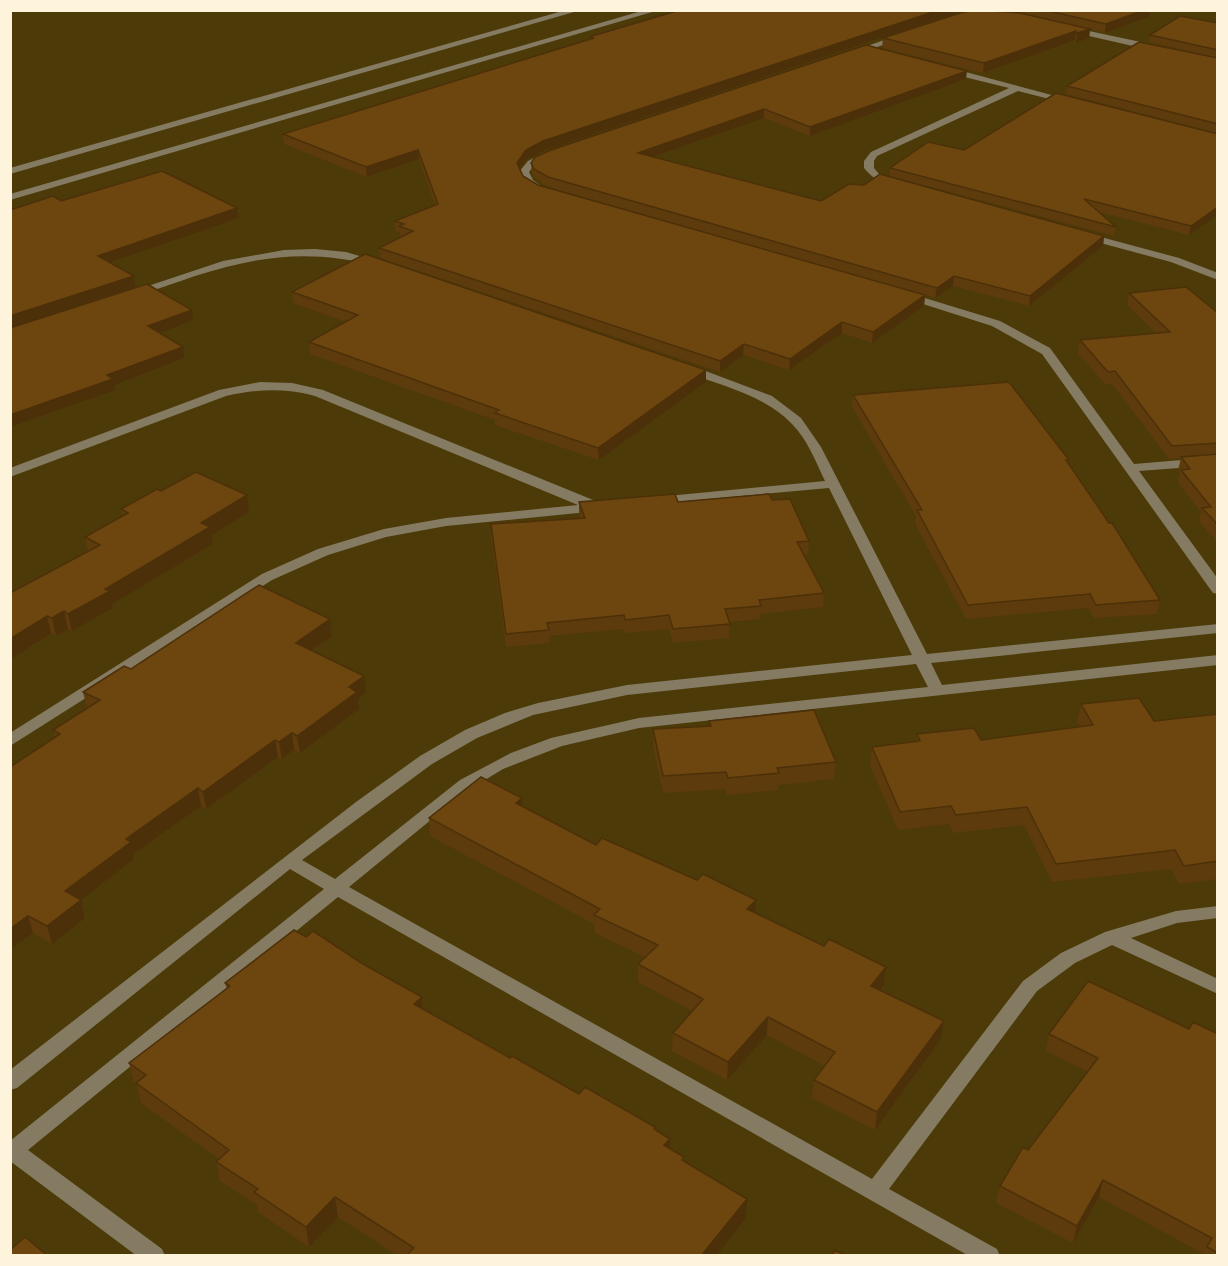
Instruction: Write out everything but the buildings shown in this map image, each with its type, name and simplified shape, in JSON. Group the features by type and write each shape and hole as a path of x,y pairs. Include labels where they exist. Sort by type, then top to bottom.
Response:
{"street":[{"path":"10,171 577,10"},
{"path":"10,197 655,10"},
{"path":"1062,27 1162,50"},
{"path":"843,56 916,32"},
{"path":"864,49 886,55"},
{"path":"941,69 1082,104"},
{"path":"906,187 876,176 869,168 869,160 874,154 1017,88"},
{"path":"555,194 529,182 524,172 531,163 558,151"},
{"path":"1076,233 1175,260 1218,277"},
{"path":"120,298 244,257 286,251 328,252 365,258 387,266"},
{"path":"893,292 994,322 1024,335 1046,351 1218,590"},
{"path":"674,363 768,399 797,421 815,447 937,690"},
{"path":"10,473 223,393 257,385 285,384 319,393 601,507 446,522 384,533 323,552 267,577 10,741"},
{"path":"1131,468 1218,461"},
{"path":"643,503 833,484"},
{"path":"10,1082 289,861 437,751 496,722 559,702 627,690 1218,628"},
{"path":"154,1256 12,1152 335,887 476,777 525,752 578,734 639,723 1218,660"},
{"path":"289,861 989,1256"},
{"path":"875,1191 1030,986 1068,958 1112,937 1176,917 1218,912"},
{"path":"1112,937 1218,987"}]}
